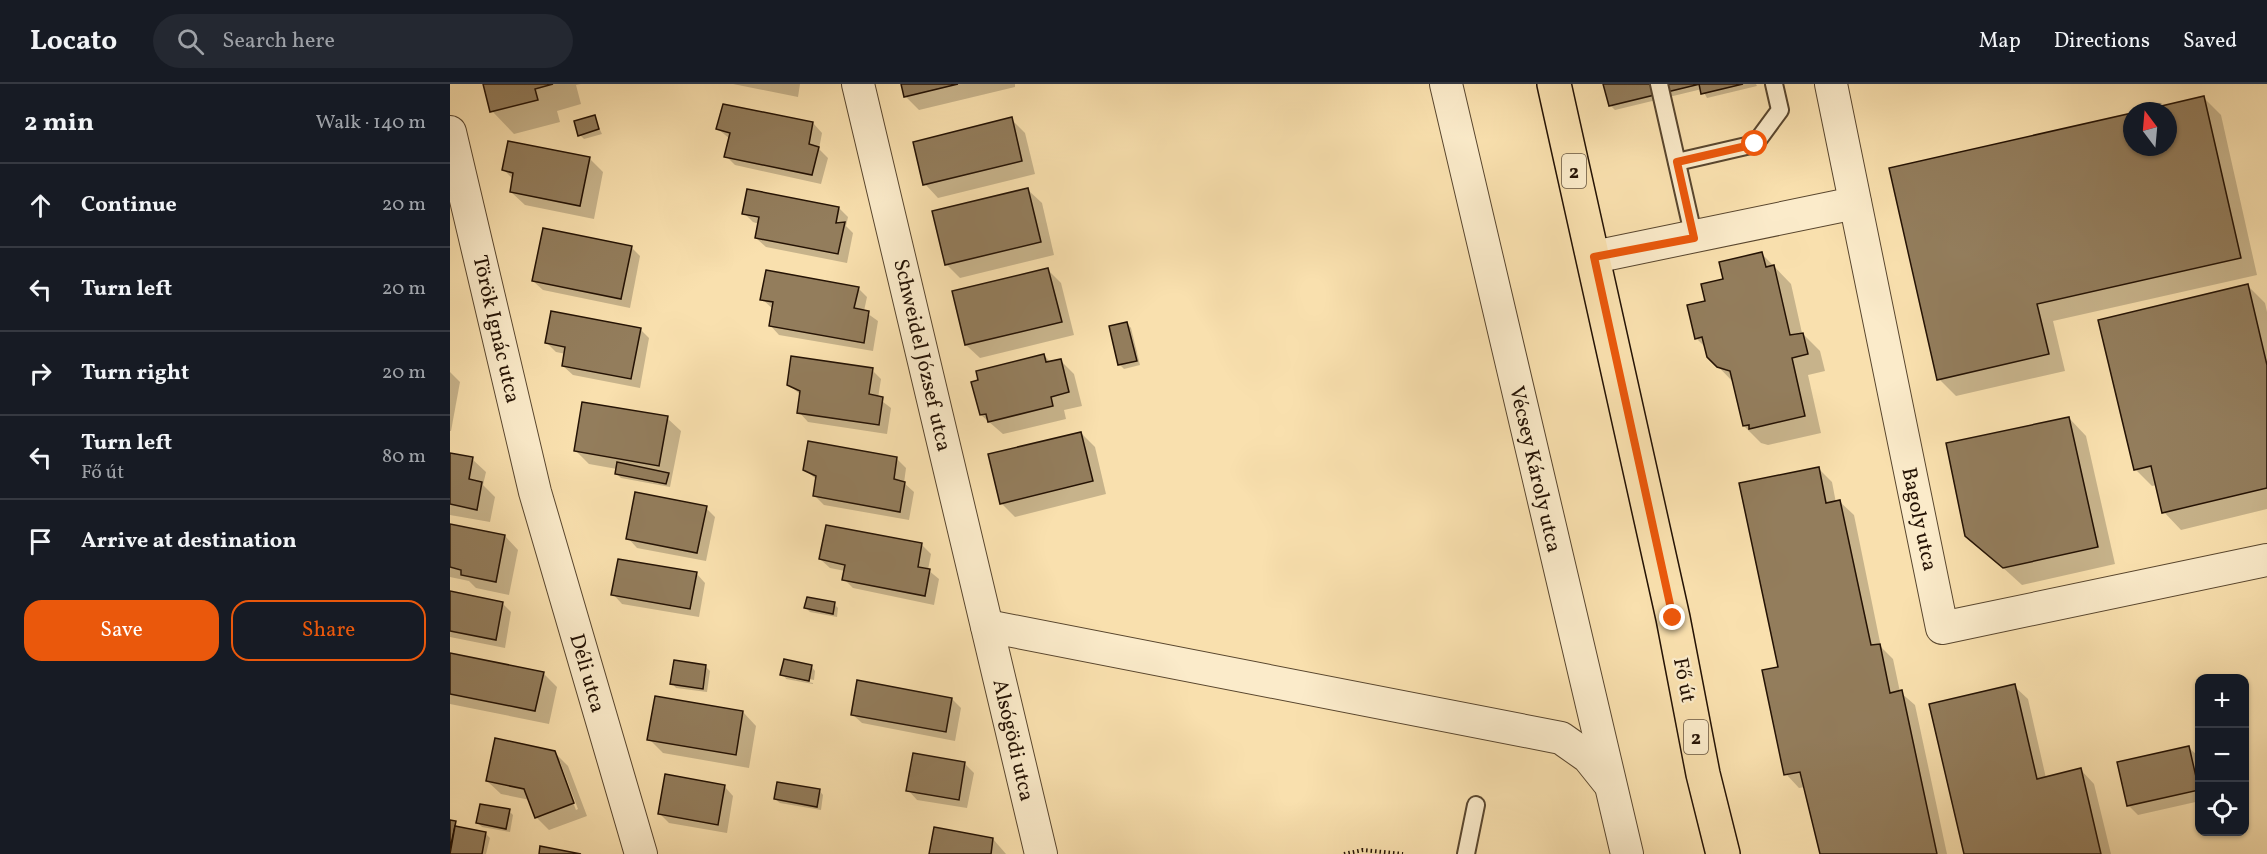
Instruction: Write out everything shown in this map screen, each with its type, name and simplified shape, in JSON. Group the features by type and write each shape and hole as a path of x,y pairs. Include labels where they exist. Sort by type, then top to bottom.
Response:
{"main road":[{"name":"Fő út","path":"1554,84 1673,618 1703,774 1723,854"}],"street":[{"name":"Schweidel József utca","path":"858,84 987,626"},
{"name":"Vécsey Károly utca","path":"1446,84 1627,854"},
{"name":"Bagoly utca","path":"1831,84 1942,628 2267,560"},
{"name":"Török Ignác utca","path":"450,132 535,492"},
{"path":"1594,257 1855,203"},
{"name":"Déli utca","path":"535,492 641,854"},
{"path":"987,626 1562,738 1588,757 1610,785"},
{"name":"Alsógödi utca","path":"987,626 1041,854"}],"lane":[{"path":"1659,84 1694,238"},
{"path":"1677,162 1755,144 1780,110 1774,84"},
{"path":"1466,854 1476,805"}],"path":[{"path":"1344,854 1363,850 1403,854"}],"building":[{"path":"483,84 553,84 535,89 538,100 490,112"},
{"path":"901,84 958,84 904,97"},
{"path":"1603,84 1700,84 1609,106"},
{"path":"1699,84 1743,84 1701,94"},
{"path":"2204,96 2241,258 2037,304 2049,354 1937,380 1889,168 2123,115 2123,156 2177,156 2177,102"},
{"path":"723,104 813,122 809,144 819,147 812,175 724,157 730,133 716,129"},
{"path":"595,115 599,129 578,136 574,121"},
{"path":"1012,117 1022,161 923,185 913,142"},
{"path":"508,141 590,157 580,206 510,192 513,173 502,170"},
{"path":"1028,188 1041,242 945,265 932,211"},
{"path":"747,189 839,207 836,223 845,222 838,254 755,238 759,217 742,214"},
{"path":"543,228 632,246 621,299 532,281"},
{"path":"1762,252 1766,267 1774,265 1790,335 1803,333 1808,354 1792,358 1805,416 1749,429 1749,425 1743,426 1730,371 1717,367 1707,357 1702,337 1695,339 1687,305 1705,301 1701,284 1723,279 1719,262"},
{"path":"1048,268 1062,322 965,345 952,291"},
{"path":"766,270 859,287 854,308 869,311 864,343 769,326 773,302 760,300"},
{"path":"2248,284 2267,365 2267,488 2162,513 2151,466 2134,470 2098,320"},
{"path":"551,311 641,328 631,379 562,366 565,347 545,343"},
{"path":"1127,322 1137,361 1118,365 1109,326"},
{"path":"1044,354 1046,362 1061,359 1069,392 1051,397 1053,406 988,422 986,414 980,415 971,382 978,380 976,371"},
{"path":"791,356 873,368 869,394 883,397 879,425 797,413 800,391 787,385"},
{"path":"582,402 668,416 659,466 574,451"},
{"path":"2069,417 2098,547 2003,568 1965,536 1946,443"},
{"path":"1081,432 1093,481 1000,504 988,454"},
{"path":"808,441 897,457 894,479 905,482 900,512 813,496 816,476 803,470"},
{"path":"450,453 473,457 469,479 482,482 477,510 450,504"},
{"path":"617,462 669,473 666,484 615,474"},
{"path":"1819,467 1826,503 1840,500 1871,645 1880,644 1890,693 1902,690 1937,854 1820,854 1800,772 1784,775 1762,670 1778,667 1739,483"},
{"path":"635,492 707,506 697,553 626,539"},
{"path":"450,524 505,535 496,582 461,575 461,570 450,567"},
{"path":"826,525 922,543 918,567 930,569 925,596 842,580 845,565 819,559"},
{"path":"618,559 697,572 690,609 611,595"},
{"path":"450,591 503,602 496,640 450,631"},
{"path":"807,597 835,602 833,614 804,608"},
{"path":"450,653 544,672 535,711 450,694"},
{"path":"784,659 812,665 809,681 780,675"},
{"path":"674,660 706,665 703,689 670,684"},
{"path":"857,680 952,698 946,732 851,715"},
{"path":"2015,684 2037,779 2081,768 2101,854 1964,854 1929,704"},
{"path":"655,696 743,711 736,755 647,740"},
{"path":"495,738 555,751 574,803 535,818 524,789 486,781"},
{"path":"2189,746 2195,772 2195,791 2127,806 2117,762"},
{"path":"913,753 965,762 959,800 906,791"},
{"path":"665,774 725,785 718,825 658,814"},
{"path":"777,782 820,789 817,807 774,799"},
{"path":"480,804 510,809 506,829 476,823"},
{"path":"450,820 456,821 450,849"},
{"path":"455,826 486,832 482,854 450,854"},
{"path":"934,827 993,838 991,854 929,854"},
{"path":"540,846 581,854 539,854"}],"route":[{"path":"1673,618 1594,257 1694,238 1677,162 1755,144"}]}
